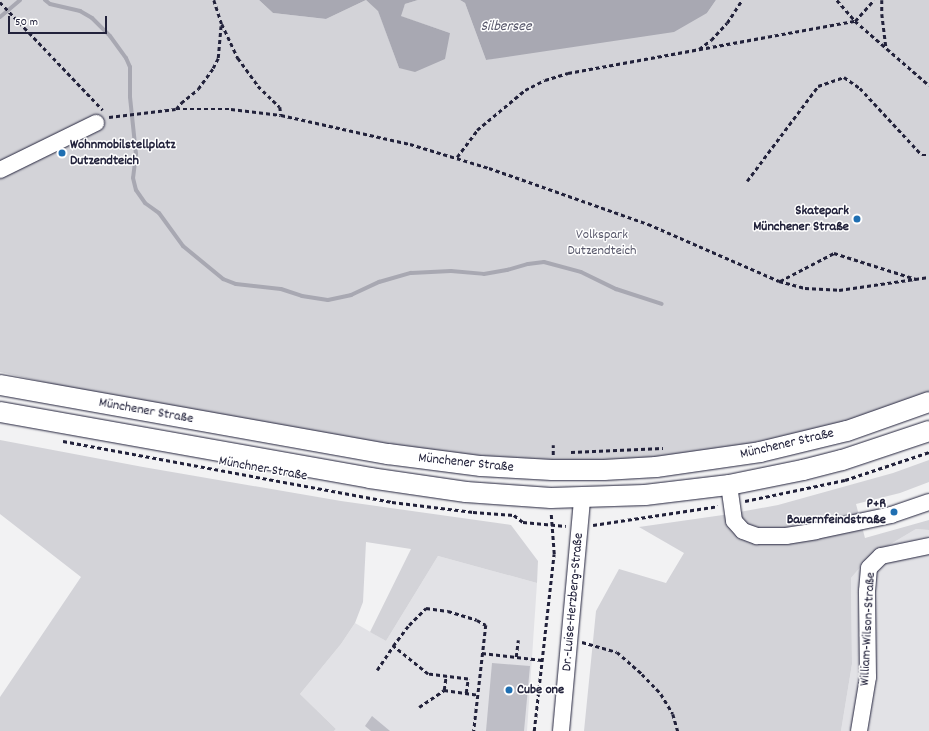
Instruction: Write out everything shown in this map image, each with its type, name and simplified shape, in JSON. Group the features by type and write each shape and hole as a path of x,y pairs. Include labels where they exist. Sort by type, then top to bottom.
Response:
{"main road":[{"name":"Münchener Straße","path":"0,385 394,455 488,466 587,470 676,465 760,452 847,431 929,402"},
{"name":"Münchener Straße","path":"0,412 419,486 501,495 582,498 662,494 729,485 803,470 842,460 929,431"},
{"path":"582,498 587,470"}],"street":[{"path":"0,170 102,120"},
{"path":"729,485 734,521 743,531 757,536 786,536 816,531 891,514 929,502"},
{"name":"Dr.-Luise-Herzberg-Straße","path":"561,731 582,498"},
{"name":"William-Wilson-Straße","path":"859,731 868,677 867,591 869,568 881,556 929,546"}],"path":[{"path":"214,0 222,24 238,58 258,86 280,107 281,115"},
{"path":"697,50 711,40 727,23 742,0"},
{"path":"837,0 855,21 929,85"},
{"path":"456,157 478,130 526,90 545,80 568,73 855,21 874,0"},
{"path":"882,0 882,14 887,49"},
{"path":"0,2 14,16 102,120"},
{"path":"176,109 180,103 198,89 213,68 219,51 222,24"},
{"path":"747,181 818,86 844,77 860,88 922,156 929,155"},
{"path":"126,116 176,109 218,108 281,115 410,144 456,157 648,224 779,281 805,288 839,290 929,277"},
{"path":"779,281 834,253 917,279"},
{"name":"Münchner Straße","path":"62,441 392,502 473,512 514,515 523,522 551,526 603,524"},
{"path":"553,445 553,452"},
{"path":"567,452 665,448"},
{"path":"546,452 560,452"},
{"path":"534,731 554,554 551,526"},
{"path":"377,670 409,625 426,608 448,611 478,620 486,625 474,731"},
{"path":"516,657 518,640"},
{"path":"596,645 617,652 662,694 673,714 678,731"},
{"path":"393,646 428,674 468,679 466,693"},
{"path":"482,653 542,660"},
{"path":"444,690 446,676"},
{"path":"420,707 444,690 478,695"}],"shaded area":[{"path":"916,529 929,530 929,731 841,731 852,664 851,578 869,557"},
{"path":"438,556 537,583 527,731 334,731 336,729 300,694 341,644 355,623 386,641"}],"green space":[{"name":"Volkspark Dutzendteich","path":"0,0 259,0 273,13 326,19 366,0 378,10 399,68 450,33 400,16 405,4 418,0 460,0 465,3 486,60 707,13 716,0 929,0 929,395 778,442 604,464 453,457 127,401 0,372"},
{"path":"0,440 143,467 341,501 511,525 538,561 537,583 438,556 386,641 370,632 411,549 366,542 363,602 355,623 341,644 300,694 336,729 334,731 0,731 0,697 81,577 0,514"},
{"path":"929,460 929,482 900,493 856,504 865,538 929,520 929,530 916,529 869,557 851,578 852,664 841,731 584,731 596,611 619,569 666,583 684,553 639,527 723,515 778,505 893,473"}],"water":[{"path":"259,0 366,0 326,19 273,13"},
{"name":"Silbersee","path":"366,0 418,0 405,4 401,16 450,33 445,59 415,72 399,68 378,11"},
{"name":"Silbersee","path":"460,0 716,0 707,13 674,32 486,60 465,3"}],"building":[{"name":"Cube one","path":"492,663 530,666 524,731 486,731"},
{"path":"372,716 390,731 371,731 365,726"}],"waterway":[{"path":"0,17 20,0"},
{"path":"45,0 50,4 80,11 92,18 110,36 126,58 130,67 130,97 136,154 133,178 136,190 145,203 159,213 183,246 223,279 236,284 281,289 302,296 328,300 351,295 379,282 411,273 451,271 484,274 544,262 581,272 616,289 662,304"}],"place":[{"name":"Wohnmobilstellplatz Dutzendteich","path":"62,153"},
{"name":"Skatepark Münchener Straße","path":"857,219"},
{"name":"P+R Bauernfeindstraße","path":"894,512"},
{"name":"Cube one","path":"509,690"}]}
